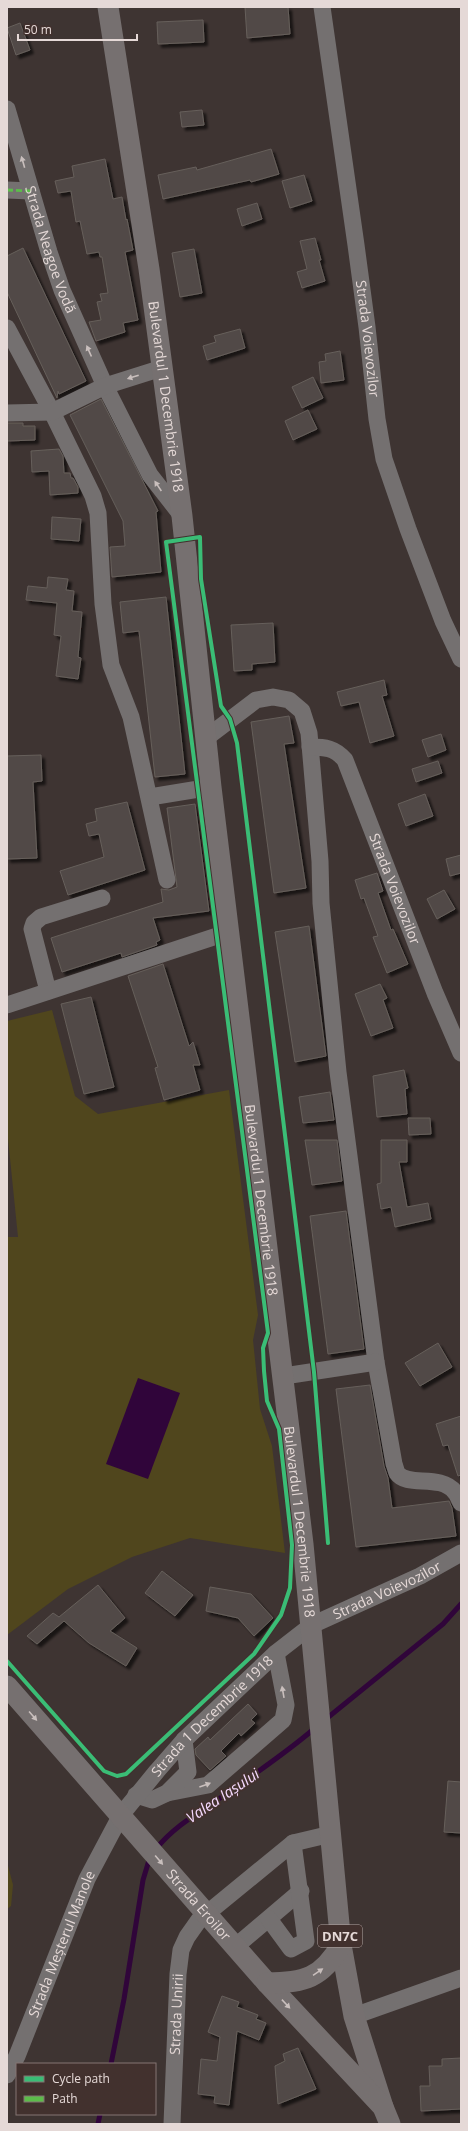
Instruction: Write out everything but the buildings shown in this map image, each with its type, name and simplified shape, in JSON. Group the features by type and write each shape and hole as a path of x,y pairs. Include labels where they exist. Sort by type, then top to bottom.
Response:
{"main road":[{"name":"Bulevardul 1 Decembrie 1918","path":"108,7 149,269 182,516 211,787 284,1376 312,1625 341,1945 354,2016 386,2116"},
{"name":"Strada Eroilor","path":"7,1686 267,1983 386,2116"},
{"path":"267,1983 298,1981 314,1975 331,1962 341,1945"}],"street":[{"name":"Strada Voievozilor","path":"322,7 367,327 376,419 384,459 408,529 443,621 461,659"},
{"name":"Strada Neagoe Vodă","path":"7,109 55,272 105,386 150,475 182,516"},
{"path":"7,190 31,191"},
{"path":"7,328 52,412 93,496 98,513 103,604 111,665 132,716 167,880"},
{"path":"7,413 52,412 105,386 162,368"},
{"path":"206,738 256,700 272,697 289,700 302,711 309,732 320,861 321,903 338,1072 376,1362 397,1473 404,1478 438,1481 447,1485 455,1492 461,1503"},
{"name":"Strada Voievozilor","path":"310,747 338,752 345,760 435,993 461,1053"},
{"path":"150,797 211,787"},
{"path":"48,991 32,929 34,923 41,917 102,898"},
{"path":"7,1005 229,932"},
{"path":"284,1376 376,1362"},
{"name":"Strada Voievozilor","path":"312,1625 420,1576 461,1553"},
{"name":"Strada 1 Decembrie 1918","path":"127,1822 136,1795 184,1740 276,1653 312,1625"},
{"path":"136,1795 152,1800 167,1793 208,1785 282,1720 286,1705 276,1653"},
{"path":"167,1793 188,1772 184,1740"},
{"name":"Strada Meșterul Manole","path":"7,2075 17,2056 87,1878 127,1822"},
{"path":"269,1919 291,1949 306,1941 294,1843 331,1834"},
{"name":"Strada Unirii","path":"172,2124 179,1959 186,1937 207,1914 294,1843"},
{"path":"236,1947 301,1891"},
{"path":"354,2016 461,1978"}],"shaded area":[{"path":"52,1010 75,1096 98,1114 229,1090 258,1315 253,1340 260,1409 272,1446 285,1553 190,1538 132,1557 68,1589 7,1635 7,1237 18,1237 7,1129 7,1021"},
{"path":"138,1378 180,1393 148,1479 106,1464"},
{"path":"7,1862 13,1885 11,1906 7,1909"}],"waterway":[{"name":"Valea Iașului","path":"326,1719 443,1624 461,1604"},
{"name":"Valea Iașului","path":"156,1849 179,1826 270,1763 315,1728"},
{"name":"Valea Iașului","path":"111,2063 124,1999 143,1880 150,1857"},
{"name":"Valea Iașului","path":"98,2124 100,2115"}],"marked path":[{"path":"7,190 31,191"}],"cycle path":[{"path":"7,1661 104,1771 117,1776 126,1774 254,1654 281,1615 290,1588 292,1545 279,1429 267,1401 264,1371 263,1348 268,1333 166,542 200,537 201,579 221,706 230,719 237,743 314,1372 328,1543"}]}
